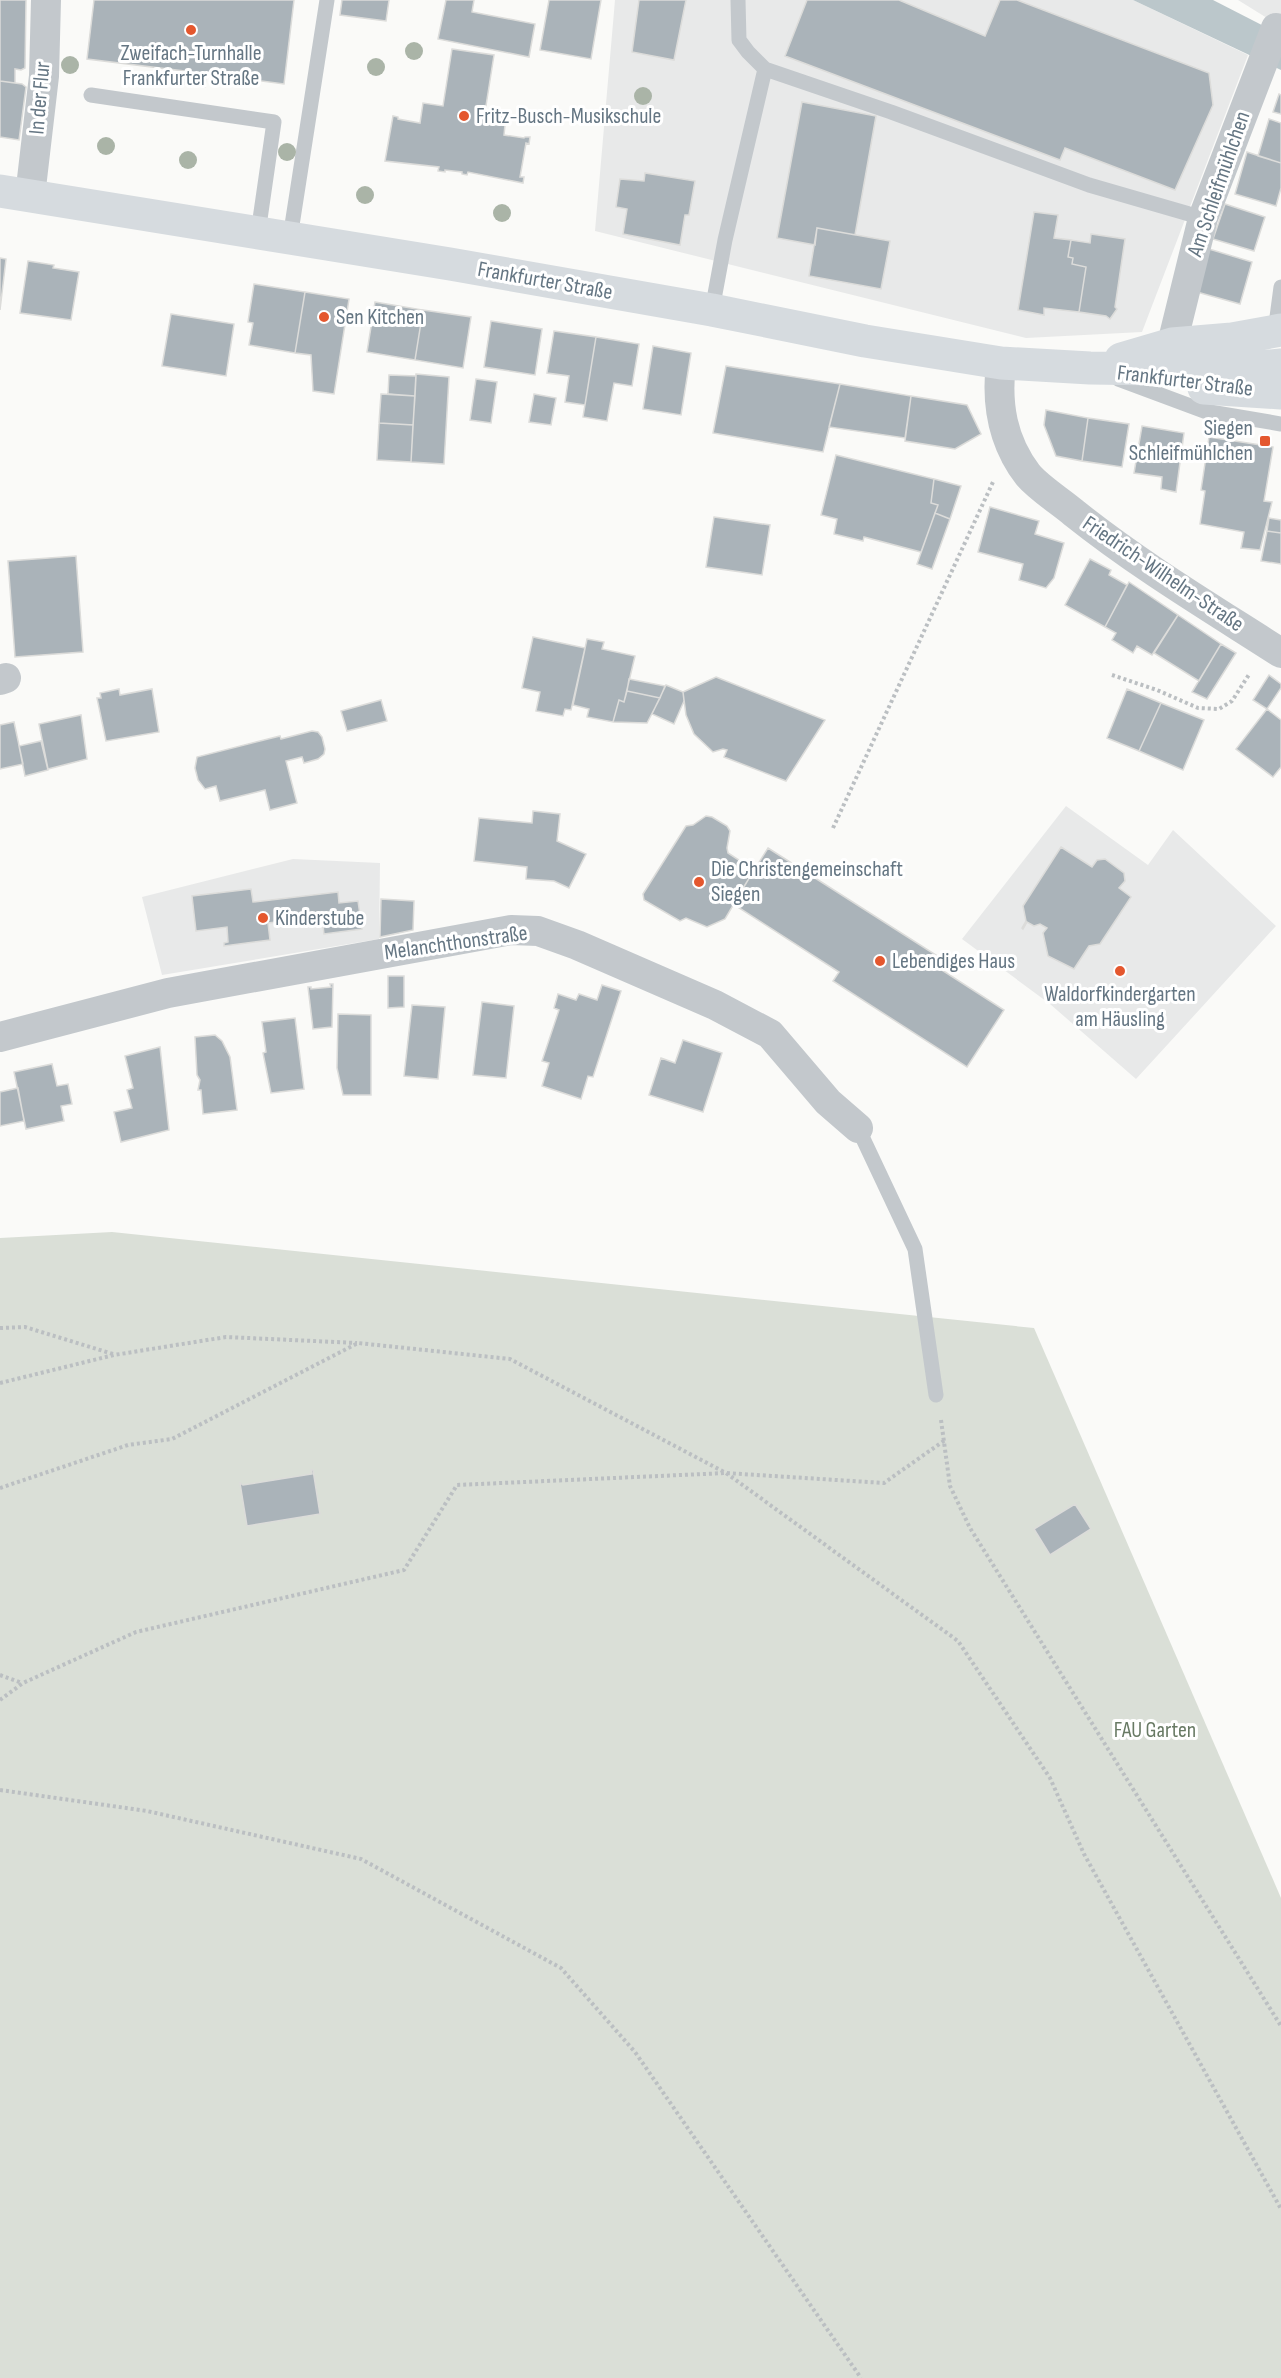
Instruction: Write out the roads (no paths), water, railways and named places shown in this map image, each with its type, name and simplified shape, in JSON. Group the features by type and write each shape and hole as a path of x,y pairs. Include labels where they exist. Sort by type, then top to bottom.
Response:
{"main road":[{"name":"Frankfurter Straße","path":"15,193 712,310 865,341 1001,363 1090,368 1223,370 1281,365"},
{"path":"1090,368 1172,344 1232,339 1278,331"},
{"name":"Frankfurter Straße","path":"1090,368 1209,389 1281,393"}],"street":[{"name":"In der Flur","path":"15,193 44,76 46,0"},
{"name":"Am Schleifmühlchen","path":"1172,344 1203,218 1275,28"},
{"name":"Friedrich-Wilhelm-Straße","path":"1001,363 998,386 1000,416 1008,441 1030,477 1118,548 1273,648"},
{"name":"Melanchthonstraße","path":"0,1037 168,993 511,930 538,931 577,945 715,1005 770,1034 828,1102 858,1128"}],"lane":[{"path":"290,238 327,0"},
{"path":"738,0 739,40 765,69 891,112 1089,185 1203,218"},
{"path":"712,310 725,240 765,69"},
{"path":"91,95 274,122 258,233"},
{"path":"1278,331 1281,287"},
{"name":"Frankfurter Straße","path":"1090,368 1204,411 1281,424"},
{"path":"858,1128 915,1249 936,1395"}],"place":[{"name":"Zweifach-Turnhalle Frankfurter Straße","path":"191,30"},
{"name":"Fritz-Busch-Musikschule","path":"464,116"},
{"name":"Sen Kitchen","path":"324,317"},
{"name":"Siegen Schleifmühlchen","path":"1265,441"},
{"name":"Die Christengemeinschaft Siegen","path":"699,882"},
{"name":"Kinderstube","path":"263,918"},
{"name":"Lebendiges Haus","path":"880,961"},
{"name":"Waldorfkindergarten am Häusling","path":"1120,971"}],"park label":[{"name":"FAU Garten","path":"1155,1730"}]}
